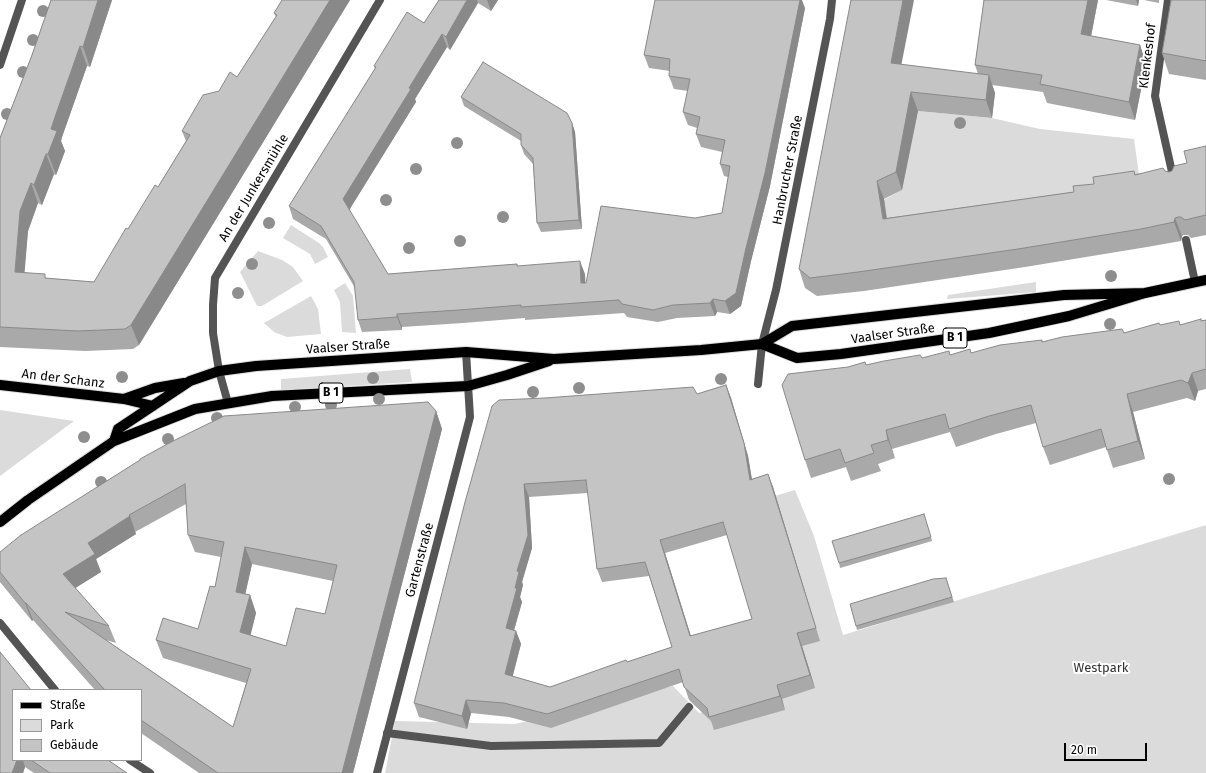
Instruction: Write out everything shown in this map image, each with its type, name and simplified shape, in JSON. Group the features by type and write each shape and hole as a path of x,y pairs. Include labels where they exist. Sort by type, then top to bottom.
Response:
{"main road":[{"name":"Vaalser Straße","path":"114,441 118,429 190,381 218,371 256,366 466,352 554,359 762,344 797,358 849,353 989,333 1069,316 1145,293 1206,280"},
{"name":"Vaalser Straße","path":"762,344 792,326 1064,295 1145,293"},
{"name":"Vaalser Straße","path":"0,522 28,500 114,441 195,409 272,396 468,386 554,359"},
{"name":"An der Schanz","path":"124,399 155,388 190,381"},
{"name":"An der Schanz","path":"0,385 124,399 153,406"},
{"path":"153,406 163,422"}],"street":[{"path":"0,65 22,0"},
{"name":"An der Junkersmühle","path":"228,403 218,371 213,325 215,278 380,0"},
{"name":"Hanbrucher Straße","path":"758,384 762,344 776,290 832,0"},
{"name":"Klenkeshof","path":"1168,0 1155,96 1175,185"},
{"path":"1186,240 1195,282"},
{"name":"Gartenstraße","path":"377,773 470,417 466,352"},
{"path":"0,623 54,689"},
{"path":"387,733 491,746 659,743 689,707"},
{"path":"132,761 150,773"}],"green space":[{"path":"918,111 992,118 1040,129 1134,139 1141,189 889,237 884,200 902,190"},
{"path":"291,225 319,243 323,247 328,257 315,264 310,254 283,238"},
{"path":"258,251 282,260 293,267 303,281 262,306 257,306 240,272"},
{"path":"1036,282 1036,292 947,299 948,295"},
{"path":"345,283 353,296 356,333 342,332 340,302 334,290"},
{"path":"311,296 318,309 321,334 287,337 274,332 264,323"},
{"path":"410,369 412,382 281,390 281,379"},
{"path":"0,410 74,421 0,476"},
{"name":"Westpark","path":"795,490 814,536 843,635 1206,525 1206,773 385,773 395,721 515,724 673,686 699,713 777,696 765,499"}],"building":[{"path":"51,0 98,0 83,47 80,46 51,129 57,131 34,185 31,183 20,211 15,272 45,274 45,278 94,282 126,228 128,229 155,185 158,187 190,135 182,131 203,95 219,91 230,72 237,77 277,15 274,13 282,0 330,0 131,325 125,329 78,331 0,327 0,138 32,55"},
{"path":"439,0 467,0 446,37 442,34 409,88 411,89 343,199 388,274 517,264 517,266 580,261 581,283 586,283 601,206 695,218 722,213 730,166 720,164 725,140 696,134 700,117 683,112 690,79 669,76 670,59 644,55 655,0 800,0 765,173 736,293 725,301 713,299 710,303 673,305 653,310 622,304 619,300 397,314 397,317 358,320 354,282 321,226 289,206 376,67 374,66 407,12 424,23"},
{"path":"851,0 903,0 891,63 989,75 986,100 911,92 896,172 877,181 883,219 1074,192 1073,186 1094,184 1093,177 1134,171 1135,175 1163,168 1165,171 1169,172 1172,171 1174,166 1187,163 1184,151 1206,146 1206,215 1185,220 1178,217 1175,218 1174,222 1141,229 1018,249 810,278 799,269"},
{"path":"984,0 1088,0 1081,34 1140,45 1129,102 1040,84 1042,75 975,65"},
{"path":"1171,0 1206,0 1206,61 1162,53"},
{"path":"483,62 567,113 572,123 579,220 537,223 533,158 521,145 521,134 461,97"},
{"path":"1201,319 1201,321 1206,320 1206,369 1192,373 1188,383 1181,380 1127,394 1138,441 1107,450 1101,429 1043,447 1031,405 989,416 949,429 945,414 886,430 888,440 871,445 874,453 845,463 840,449 805,460 782,385 788,374 848,367 865,362 866,365 920,355 922,358 949,351 950,355 970,349 971,353 1000,345 1042,340 1042,342 1062,337 1122,329 1124,333 1159,323 1160,325 1179,321 1180,325"},
{"path":"726,385 744,443 750,480 768,474 816,628 797,633 810,675 777,685 780,696 709,717 707,708 684,687 679,669 547,714 504,703 466,700 462,716 414,703 465,502 492,406 499,400 693,387 697,394","holes":["586,480 597,569 645,562 672,647 627,662 626,660 550,687 505,674 516,631 506,628 517,588 515,588 519,572 517,571 528,535 524,484","723,522 752,619 690,636 660,540"]},
{"path":"428,402 436,411 342,773 218,773 142,721 142,689 104,689 25,603 0,572 0,552 21,535 140,459 224,416","holes":["185,484 188,535 224,542 215,587 210,586 198,629 163,618 156,640 251,669 233,727 65,612 109,626 63,574 95,554 88,543 130,516 129,515","245,547 337,565 325,614 296,608 286,646 240,632 250,595 236,592"]},
{"path":"924,514 931,537 839,563 832,541"},
{"path":"946,578 952,597 856,626 850,604 933,579"},
{"path":"0,652 30,689 12,689 12,761 17,761 12,773 0,773"},
{"path":"32,761 109,761 127,773 50,773"}]}
